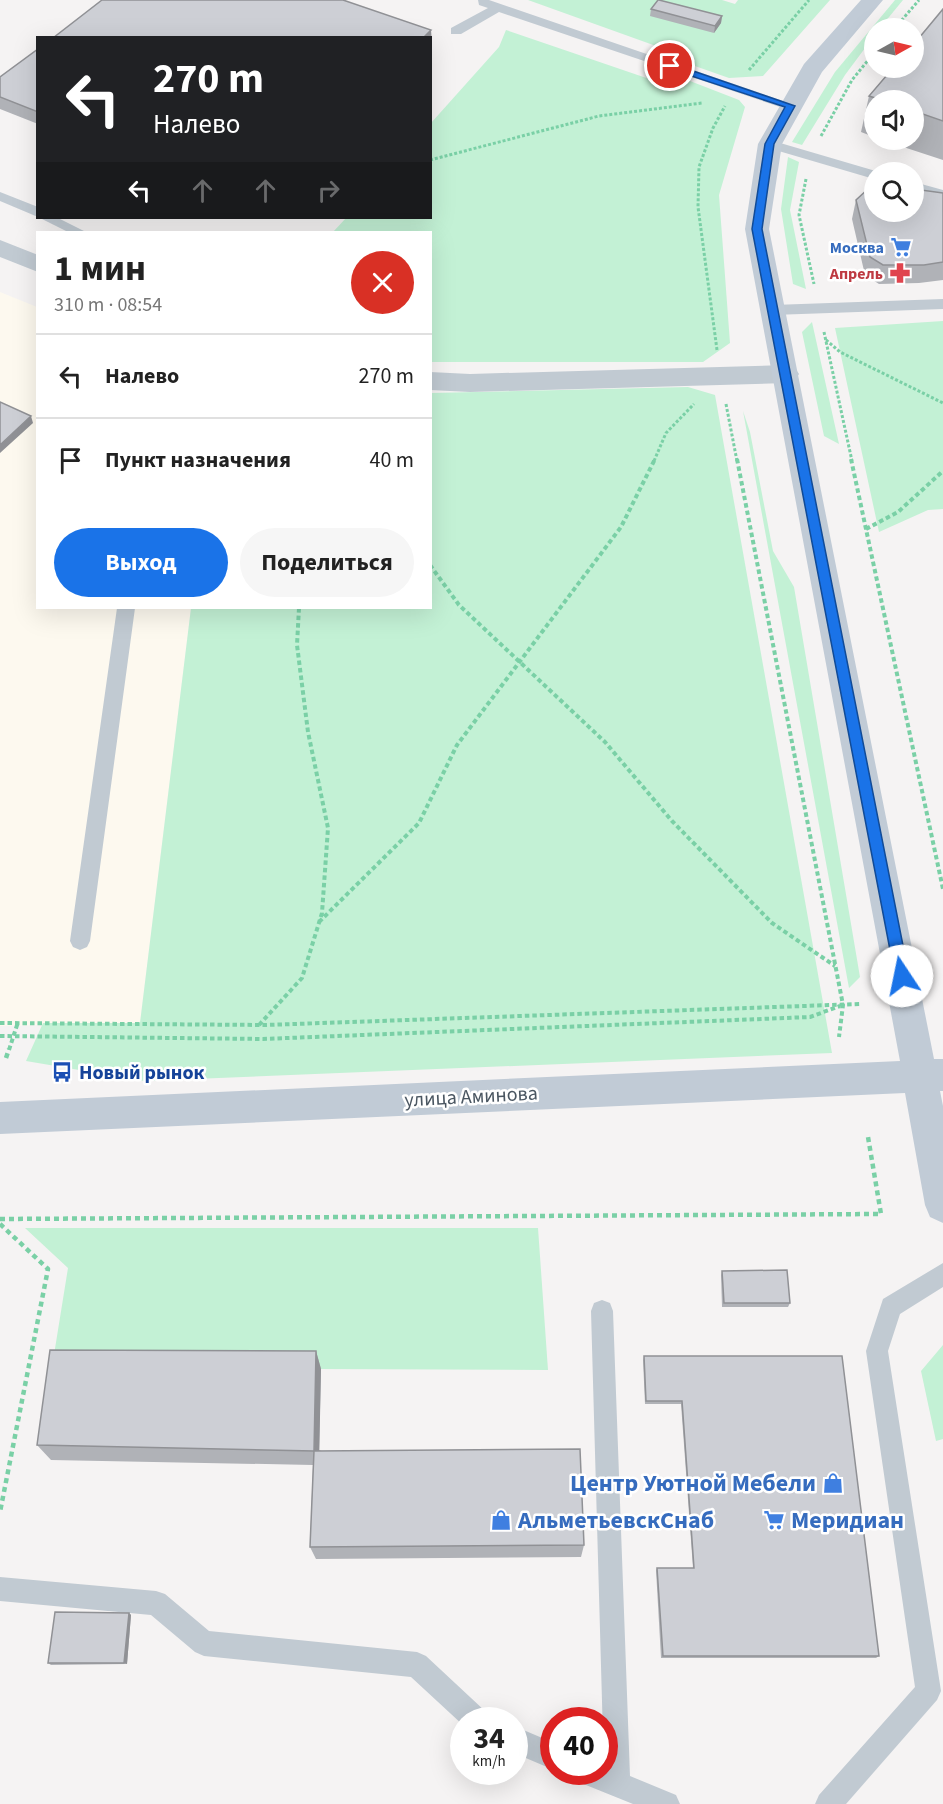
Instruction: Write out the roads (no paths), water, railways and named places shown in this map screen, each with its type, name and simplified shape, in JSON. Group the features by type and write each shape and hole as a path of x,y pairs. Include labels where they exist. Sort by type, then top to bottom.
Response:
{"street":[{"path":"872,0 812,69 770,144 757,229 932,1076 943,1205"},
{"path":"0,248 36,263"},
{"path":"432,381 470,383 722,381 786,374"},
{"name":"улица Аминова","path":"0,1118 932,1076"}],"lane":[{"path":"483,2 791,106"},
{"path":"456,31 498,6"},
{"path":"770,144 864,172"},
{"path":"924,189 943,194"},
{"path":"0,196 36,212"},
{"path":"49,219 77,231"},
{"path":"773,310 943,304"},
{"path":"80,941 126,609"},
{"path":"828,1804 928,1691 877,1351 891,1307 943,1274"},
{"path":"602,1311 617,1786 666,1804"},
{"path":"0,1588 156,1603 204,1643 417,1665 462,1707"}],"place":[{"name":"Москва","path":"901,247"},
{"name":"Апрель","path":"900,273"},
{"name":"Новый рынок","path":"62,1072"},
{"name":"Центр Уютной Мебели","path":"833,1483"},
{"name":"АльметьевскСнаб","path":"501,1520"},
{"name":"Меридиан","path":"774,1520"}]}
